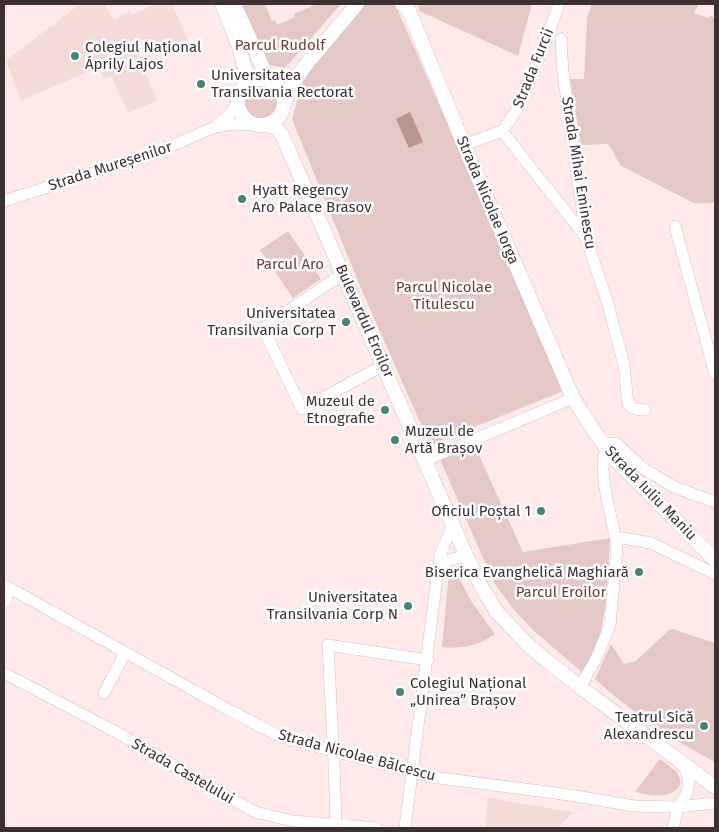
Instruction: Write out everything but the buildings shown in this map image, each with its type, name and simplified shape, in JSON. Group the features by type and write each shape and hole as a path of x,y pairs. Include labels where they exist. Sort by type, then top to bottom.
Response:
{"main road":[{"path":"222,4 239,47 249,83"},
{"path":"234,4 270,80 282,91 284,104"},
{"path":"304,67 293,76 270,80 259,79 249,83 240,94 238,101 241,114 246,120 262,125 279,117 294,82 304,67 357,4"},
{"name":"Strada Nicolae Iorga","path":"406,6 573,398"},
{"name":"Bulevardul Eroilor","path":"262,125 277,128 282,135 466,554 482,588 497,612 530,647 580,687 715,786"},
{"name":"Strada Iuliu Maniu","path":"573,398 606,448 715,560"}],"street":[{"name":"Strada Furcii","path":"502,130 517,108 544,46 558,4"},
{"name":"Strada Mihai Eminescu","path":"561,38 563,73 586,238 608,304 624,365 628,404 634,409 645,410"},
{"name":"Strada Mureșenilor","path":"216,127 230,114 238,101"},
{"name":"Strada Mureșenilor","path":"4,201 155,153 216,127 232,124 262,125"},
{"path":"464,145 502,130 586,238"},
{"path":"674,226 715,374"},
{"path":"344,275 332,281 263,328 302,409 384,365"},
{"path":"426,460 573,398"},
{"path":"580,687 596,659 610,625 617,548 602,473 606,448 611,443 616,443 644,469 674,487 715,502"},
{"path":"405,828 438,570 442,553 453,525"},
{"name":"Strada Iuliu Maniu","path":"616,537 651,543 715,574"},
{"path":"438,570 447,561 466,554"},
{"path":"4,603 7,587"},
{"name":"Strada Nicolae Bălcescu","path":"7,587 278,736 432,777 570,795 618,804 678,807 715,804"},
{"path":"336,824 328,645 428,660"},
{"path":"104,693 125,653"},
{"name":"Strada Castelului","path":"4,672 116,732 255,812 293,821 376,828"},
{"path":"673,756 685,769 690,781 687,792 678,807 673,828"}],"shaded area":[{"name":"Colegiul Național Áprily Lajos","path":"80,4 104,4 114,20 130,11 132,15 156,4 172,4 188,40 150,56 143,40 134,45 157,101 128,113 111,76 104,79 98,67 21,101 6,60"},
{"path":"410,112 423,142 409,148 396,119"},
{"path":"488,798 573,812 558,828 485,828"}],"green space":[{"name":"Parcul Rudolf","path":"240,4 265,4 272,21 275,20 277,25 295,17 294,14 317,4 341,4 285,68 270,65 265,61"},
{"name":"Parcul Nicolae Titulescu","path":"364,4 395,4 563,391 430,445 360,286 292,119 305,72"},
{"path":"419,4 532,4 518,56 419,11"},
{"path":"592,4 699,4 694,13 708,18 711,15 715,19 715,203 694,203 621,166 608,144 581,145 570,79 584,79 587,17"},
{"path":"261,85 268,86 274,90 278,96 278,110 274,116 268,120 261,121 254,120 248,116 244,110 243,103 244,96 248,90 254,86"},
{"name":"Parcul Aro","path":"288,231 321,279 293,298 260,250"},
{"name":"Parcul Eroilor","path":"474,444 523,552 610,538 603,622 598,639 583,673 535,632 515,611 494,583 439,457"},
{"path":"449,573 457,574 471,601 495,634 470,646 442,647"},
{"path":"672,629 715,643 715,762 652,725 595,679 611,644 624,664 636,661"},
{"path":"660,759 677,772 681,783 677,789 667,795 635,792"}],"place":[{"name":"Colegiul Național Áprily Lajos","path":"75,56"},
{"name":"Universitatea Transilvania Rectorat","path":"201,84"},
{"name":"Hyatt Regency Aro Palace Brasov","path":"242,199"},
{"name":"Universitatea Transilvania Corp T","path":"346,322"},
{"name":"Muzeul de Etnografie","path":"385,410"},
{"name":"Muzeul de Artă Brașov","path":"395,440"},
{"name":"Oficiul Poștal 1","path":"541,511"},
{"name":"Biserica Evanghelică Maghiară","path":"639,572"},
{"name":"Universitatea Transilvania Corp N","path":"408,606"},
{"name":"Colegiul Național „Unirea” Brașov","path":"400,692"},
{"name":"Teatrul Sică Alexandrescu","path":"704,726"}]}
